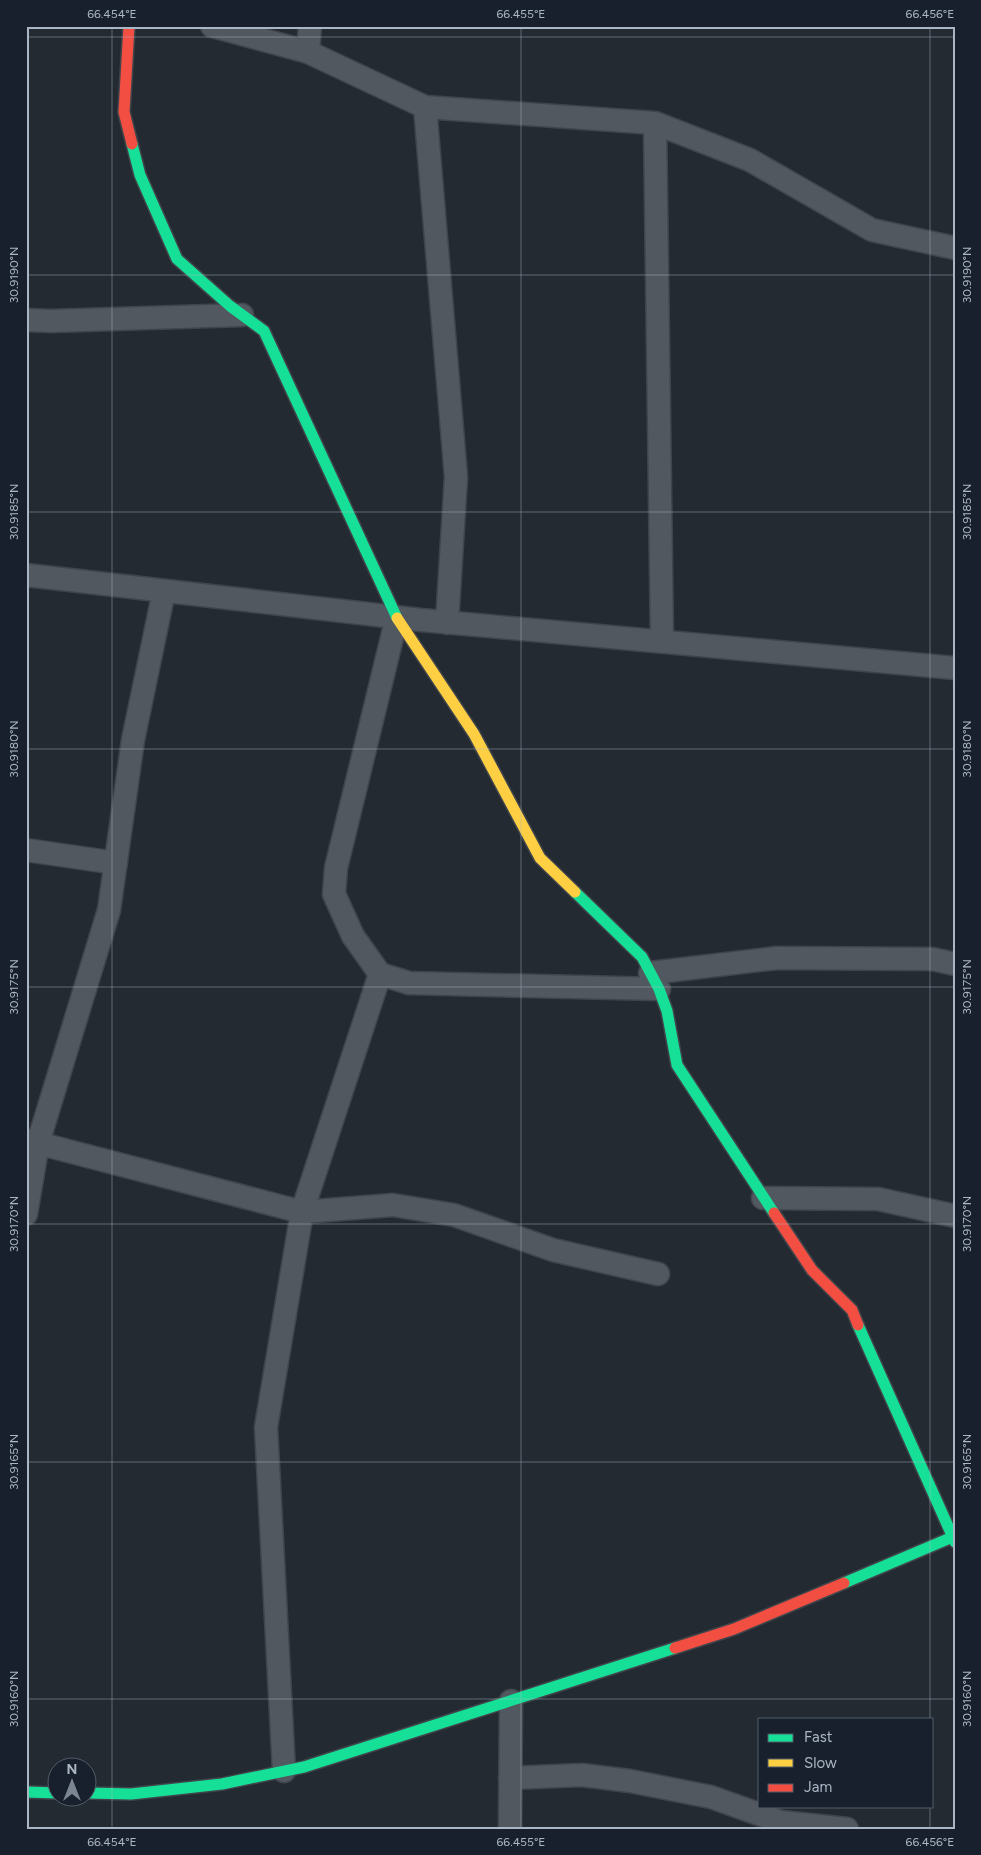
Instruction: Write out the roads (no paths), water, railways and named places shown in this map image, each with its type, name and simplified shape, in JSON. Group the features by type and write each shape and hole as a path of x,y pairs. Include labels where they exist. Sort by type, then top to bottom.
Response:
{"street":[{"path":"98,1793 131,1794 222,1784 304,1767 734,1629 954,1538 852,1310 812,1270 677,1065 667,1011 655,981 642,957 540,858 474,734 397,617 264,331 242,315 177,259 140,175 124,112 129,26"},
{"path":"212,26 308,52 425,108 654,123 750,160 872,230 955,248"},
{"path":"308,52 310,26"},
{"path":"425,108 456,477 447,623"},
{"path":"654,123 662,641"},
{"path":"26,320 51,321 242,315"},
{"path":"26,575 447,623 955,668"},
{"path":"26,1214 32,1142 109,910 133,740 164,591"},
{"path":"397,617 336,868 334,894 353,936 380,974 409,984 655,981 777,958 932,959 955,964"},
{"path":"26,850 116,863"},
{"path":"284,1771 266,1427 302,1212 380,974"},
{"path":"32,1142 302,1212 393,1205 454,1215 553,1250 658,1274"},
{"path":"763,1198 878,1200 955,1216"},
{"path":"510,1829 511,1701"},
{"path":"510,1778 582,1775 630,1781 711,1797 781,1822 812,1827 847,1829"},
{"path":"26,1792 48,1793"}]}
